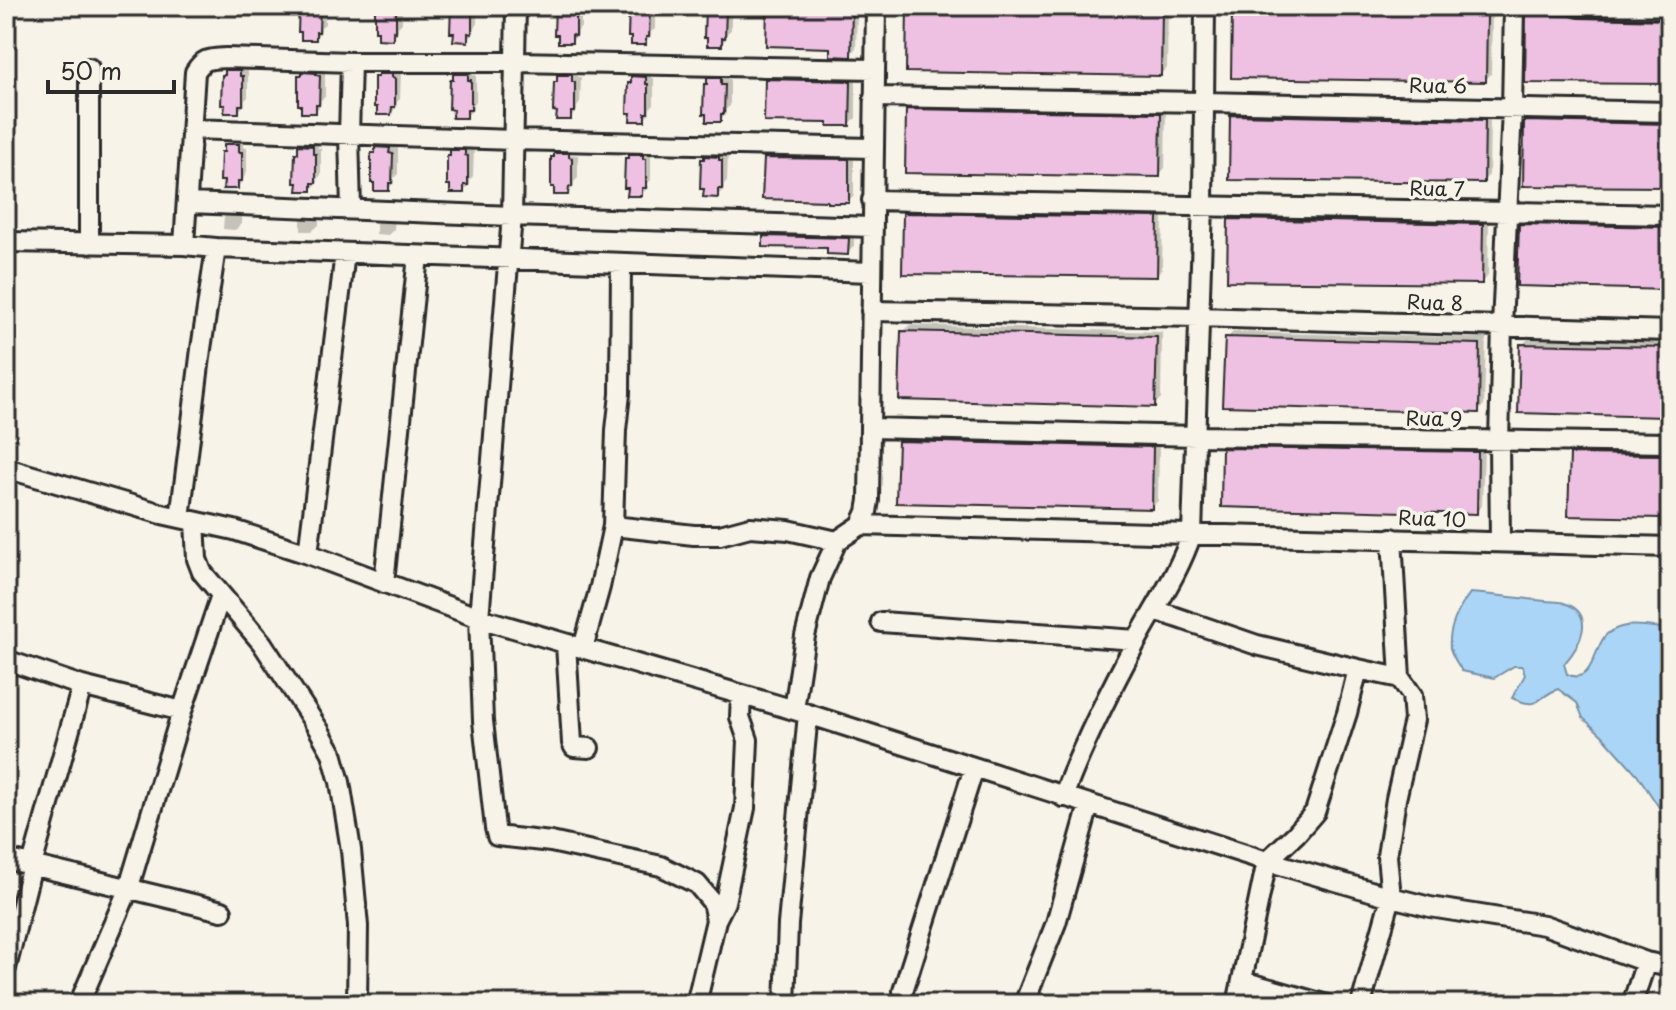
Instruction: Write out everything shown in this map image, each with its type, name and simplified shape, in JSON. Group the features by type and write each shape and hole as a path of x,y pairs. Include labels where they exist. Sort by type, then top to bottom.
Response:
{"street":[{"path":"516,6 512,216 479,618 483,721 495,828 497,836 551,842 661,866 697,884 712,902 716,920"},
{"path":"785,1004 805,636 820,578 837,541 861,525 869,500 876,6"},
{"path":"1063,797 1077,758 1137,640 1184,559 1192,533 1203,205 1205,6"},
{"path":"1500,542 1502,326 1514,6"},
{"path":"1578,6 1670,8"},
{"path":"184,245 195,72 207,59 875,69"},
{"path":"351,62 351,209"},
{"path":"89,68 89,244"},
{"name":"Rua 6","path":"874,97 1670,112"},
{"path":"192,129 873,148"},
{"name":"Rua 7","path":"872,200 1670,215"},
{"path":"188,203 872,227"},
{"path":"6,242 184,245 871,272"},
{"path":"216,248 201,349 187,520 202,572 262,643 332,753 351,850 358,926 357,1004"},
{"path":"308,554 345,253"},
{"path":"384,583 418,256"},
{"path":"589,748 574,747 572,743 574,646 600,587 613,526 620,394 621,264"},
{"name":"Rua 8","path":"871,311 1670,331"},
{"name":"Rua 9","path":"871,428 1670,443"},
{"path":"6,468 187,520 221,526 308,554 479,618 801,712 1267,861 1440,909 1544,925 1646,962 1670,967"},
{"name":"Rua 10","path":"861,525 1670,547"},
{"path":"613,526 694,535 720,535 750,527 788,530 837,541"},
{"path":"1361,1004 1391,897 1387,856 1414,720 1412,695 1400,678 1392,538"},
{"path":"79,1004 128,890 221,595"},
{"path":"1155,610 1257,645 1400,678"},
{"path":"881,622 1137,640"},
{"path":"6,660 82,686 182,711"},
{"path":"1237,1004 1267,861 1315,812 1358,669"},
{"path":"6,968 82,686"},
{"path":"696,1004 716,920 725,902 745,808 748,740 740,717 741,695"},
{"path":"903,991 974,768"},
{"path":"1024,1004 1056,923 1089,805"},
{"path":"6,859 222,911"},
{"path":"1632,1004 1646,962"},
{"path":"1242,981 1324,1004"}],"water":[{"path":"1470,593 1560,602 1574,608 1583,623 1582,631 1580,640 1564,664 1567,674 1576,676 1588,670 1603,639 1614,630 1637,626 1670,629 1670,824 1637,774 1583,718 1577,703 1558,689 1533,703 1521,702 1512,698 1525,675 1522,666 1514,666 1494,678 1462,671 1451,651 1450,641 1455,619"}],"building":[{"path":"299,6 320,6 316,40 301,40 301,32 298,32"},
{"path":"375,6 396,6 393,40 378,39"},
{"path":"451,6 472,6 472,34 468,33 468,42 453,41 454,33 450,33"},
{"path":"555,6 576,6 576,36 572,35 572,43 558,43 558,35 554,35"},
{"path":"767,6 852,6 851,57 830,56 830,48 766,46"},
{"path":"907,6 1162,8 1161,76 906,72"},
{"path":"629,7 650,7 646,45 631,45 631,37 628,37"},
{"path":"705,8 726,9 722,46 707,46 707,38 704,38"},
{"path":"1232,9 1487,14 1486,82 1231,78"},
{"path":"1526,14 1670,20 1670,84 1525,83"},
{"path":"225,70 240,70 240,76 243,76 243,105 239,105 239,113 224,113 225,105 221,105 222,75 225,75"},
{"path":"302,72 320,76 316,113 301,113 301,105 298,105 298,75"},
{"path":"392,74 395,78 395,107 392,107 391,115 377,115 377,107 374,107 374,77"},
{"path":"453,74 468,74 468,80 471,80 471,110 467,110 467,118 452,118 453,110 449,109"},
{"path":"557,75 572,75 572,82 575,82 575,112 571,112 571,120 556,120 557,112 553,111"},
{"path":"631,76 646,77 648,113 645,113 645,121 630,121 631,113 627,113"},
{"path":"707,78 721,78 721,85 725,85 721,122 706,122 706,114 703,114"},
{"path":"765,79 851,81 850,126 764,122"},
{"path":"906,109 1161,113 1160,177 905,173"},
{"path":"1230,115 1485,120 1484,183 1229,180"},
{"path":"1524,121 1669,124 1668,187 1523,186"},
{"path":"224,144 239,144 239,152 242,152 242,181 238,181 238,189 223,189 224,181 220,181"},
{"path":"298,145 313,146 313,154 316,154 316,183 312,183 312,191 297,191 298,183 294,183"},
{"path":"375,147 390,148 389,153 393,154 389,191 374,191 374,183 371,183 371,153 375,153"},
{"path":"450,150 465,150 468,156 468,185 464,185 464,193 450,193 450,185 447,185 447,155 450,155"},
{"path":"554,153 569,153 572,158 572,187 569,187 568,195 554,195 554,187 551,187 551,157"},
{"path":"628,155 643,155 646,159 646,188 642,188 642,196 627,196 628,188 624,188 625,158"},
{"path":"704,156 722,160 722,189 718,189 718,198 703,197 704,189 700,189 701,159"},
{"path":"764,158 849,159 849,203 762,199"},
{"path":"903,213 1158,217 1157,277 902,274"},
{"path":"1228,219 1483,224 1482,284 1227,281"},
{"path":"1519,224 1670,227 1669,290 1517,286"},
{"path":"763,236 849,238 848,255 827,254 827,248 763,247"},
{"path":"901,331 1157,337 1155,407 899,400"},
{"path":"1225,337 1480,344 1479,413 1222,406"},
{"path":"1520,344 1667,347 1665,417 1518,413"},
{"path":"898,441 1153,447 1152,509 896,503"},
{"path":"1222,448 1478,452 1477,514 1221,507"},
{"path":"1570,454 1664,455 1662,518 1568,516"}]}
